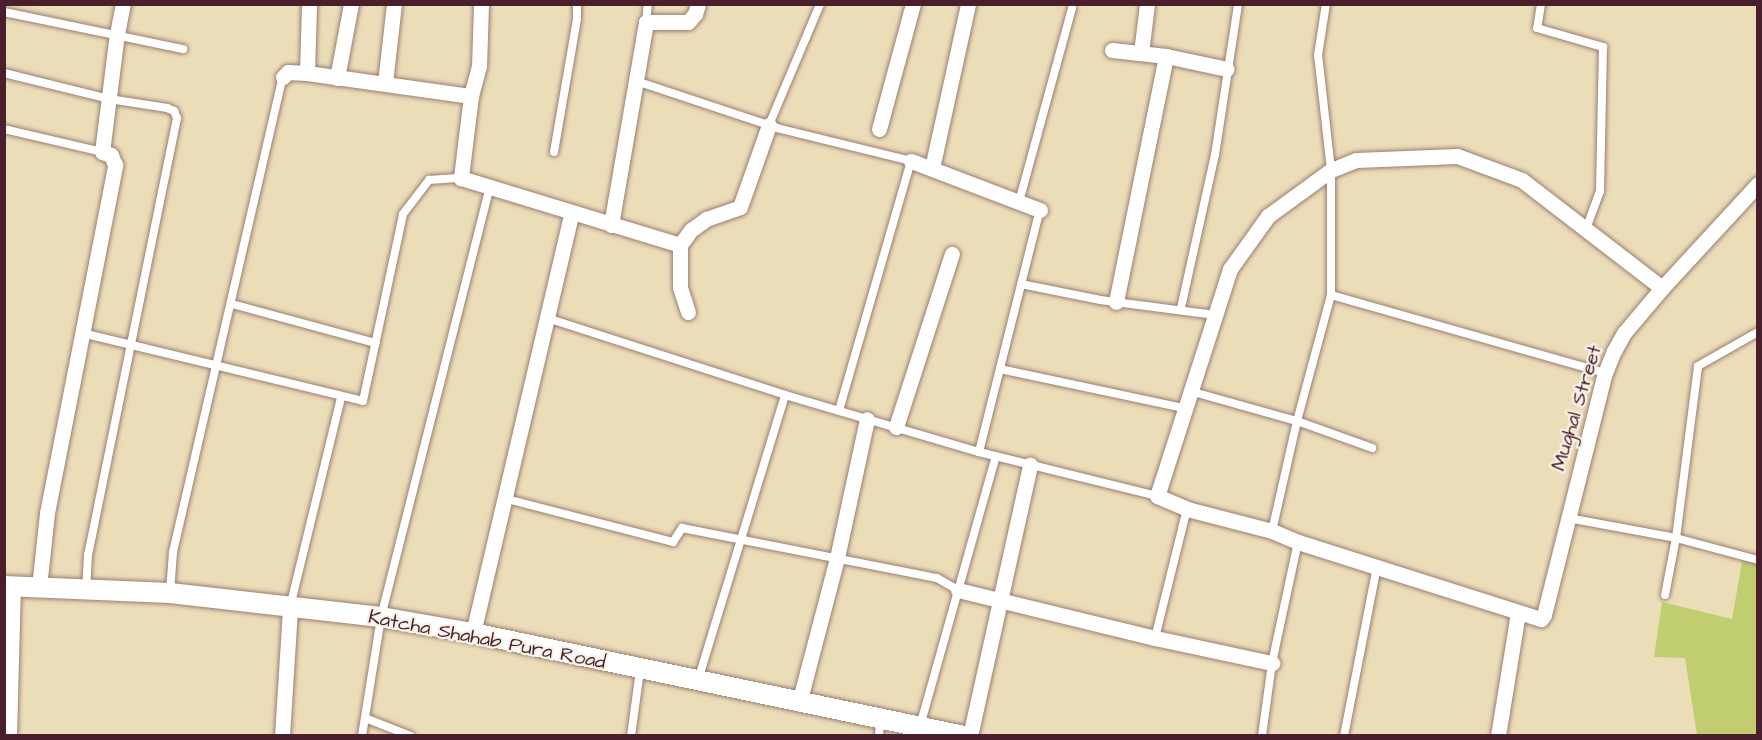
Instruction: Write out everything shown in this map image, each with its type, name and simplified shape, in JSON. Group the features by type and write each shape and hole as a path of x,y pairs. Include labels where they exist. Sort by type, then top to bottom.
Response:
{"street":[{"path":"39,586 47,513 116,165 111,155 102,152 123,4"},
{"path":"307,73 309,4"},
{"path":"338,78 351,4"},
{"path":"385,83 394,4"},
{"path":"481,4 479,66 471,96 462,178 571,214 681,245"},
{"path":"611,225 646,22 688,22 695,14 698,4"},
{"path":"879,129 913,4"},
{"path":"932,168 968,4"},
{"path":"1141,53 1147,4"},
{"path":"1112,50 1166,56 1227,69"},
{"path":"1116,302 1166,56"},
{"path":"283,77 288,72 307,73 471,96"},
{"path":"688,312 680,287 681,245 691,230 706,219 740,207 769,125"},
{"path":"1498,735 1518,613 1298,542 1272,531 1187,509 1158,496 1184,408 1217,315 1230,269 1268,216 1331,170 1356,160 1457,156 1522,180 1662,288"},
{"path":"911,161 1040,210"},
{"name":"Mughal Street","path":"1518,613 1541,619 1544,615 1605,373 1624,333 1662,288 1758,184"},
{"path":"473,633 571,214"},
{"path":"896,427 952,254"},
{"path":"800,703 837,558 867,419"},
{"path":"970,735 1030,465"},
{"path":"9,586 9,735"},
{"name":"Katcha Shahab Pura Road","path":"9,586 170,593 381,617 473,633 800,703 880,727 920,727 964,735"},
{"path":"958,590 1000,602 1272,663"},
{"path":"282,735 290,608"}],"lane":[{"path":"554,152 577,19 576,4"},
{"path":"646,22 648,4"},
{"path":"769,125 820,4"},
{"path":"1181,308 1215,155 1238,4"},
{"path":"1272,531 1297,421 1331,295 1331,170 1318,55 1326,4"},
{"path":"1541,4 1537,28 1603,47 1600,191 1586,229"},
{"path":"1019,202 1072,8"},
{"path":"4,12 117,34 183,50"},
{"path":"4,73 109,99 167,108 174,111 177,118 88,554 86,589"},
{"path":"170,593 173,552 283,77"},
{"path":"636,81 769,125 911,161 838,411"},
{"path":"4,129 102,152"},
{"path":"82,333 363,401 403,214 429,180 462,178"},
{"path":"362,735 381,617 490,187"},
{"path":"979,452 1040,210"},
{"path":"1021,284 1116,302 1181,308 1217,315"},
{"path":"1331,295 1605,373"},
{"path":"232,304 376,343"},
{"path":"547,318 838,411 979,452 1158,496"},
{"path":"1665,595 1676,538 1698,366 1758,332"},
{"path":"1000,369 1184,408"},
{"path":"1190,391 1297,421 1372,448"},
{"path":"698,682 785,395"},
{"path":"290,608 341,397"},
{"path":"920,727 996,456"},
{"path":"503,498 673,542 682,528 936,578 958,590"},
{"path":"1155,638 1187,509"},
{"path":"1568,518 1676,538 1758,560"},
{"path":"1263,735 1272,663 1298,542"},
{"path":"1344,735 1377,566"},
{"path":"631,735 640,670"},
{"path":"365,718 411,735"}],"green space":[{"path":"1743,556 1757,560 1757,735 1697,735 1685,658 1654,657 1662,602 1732,619"}]}
